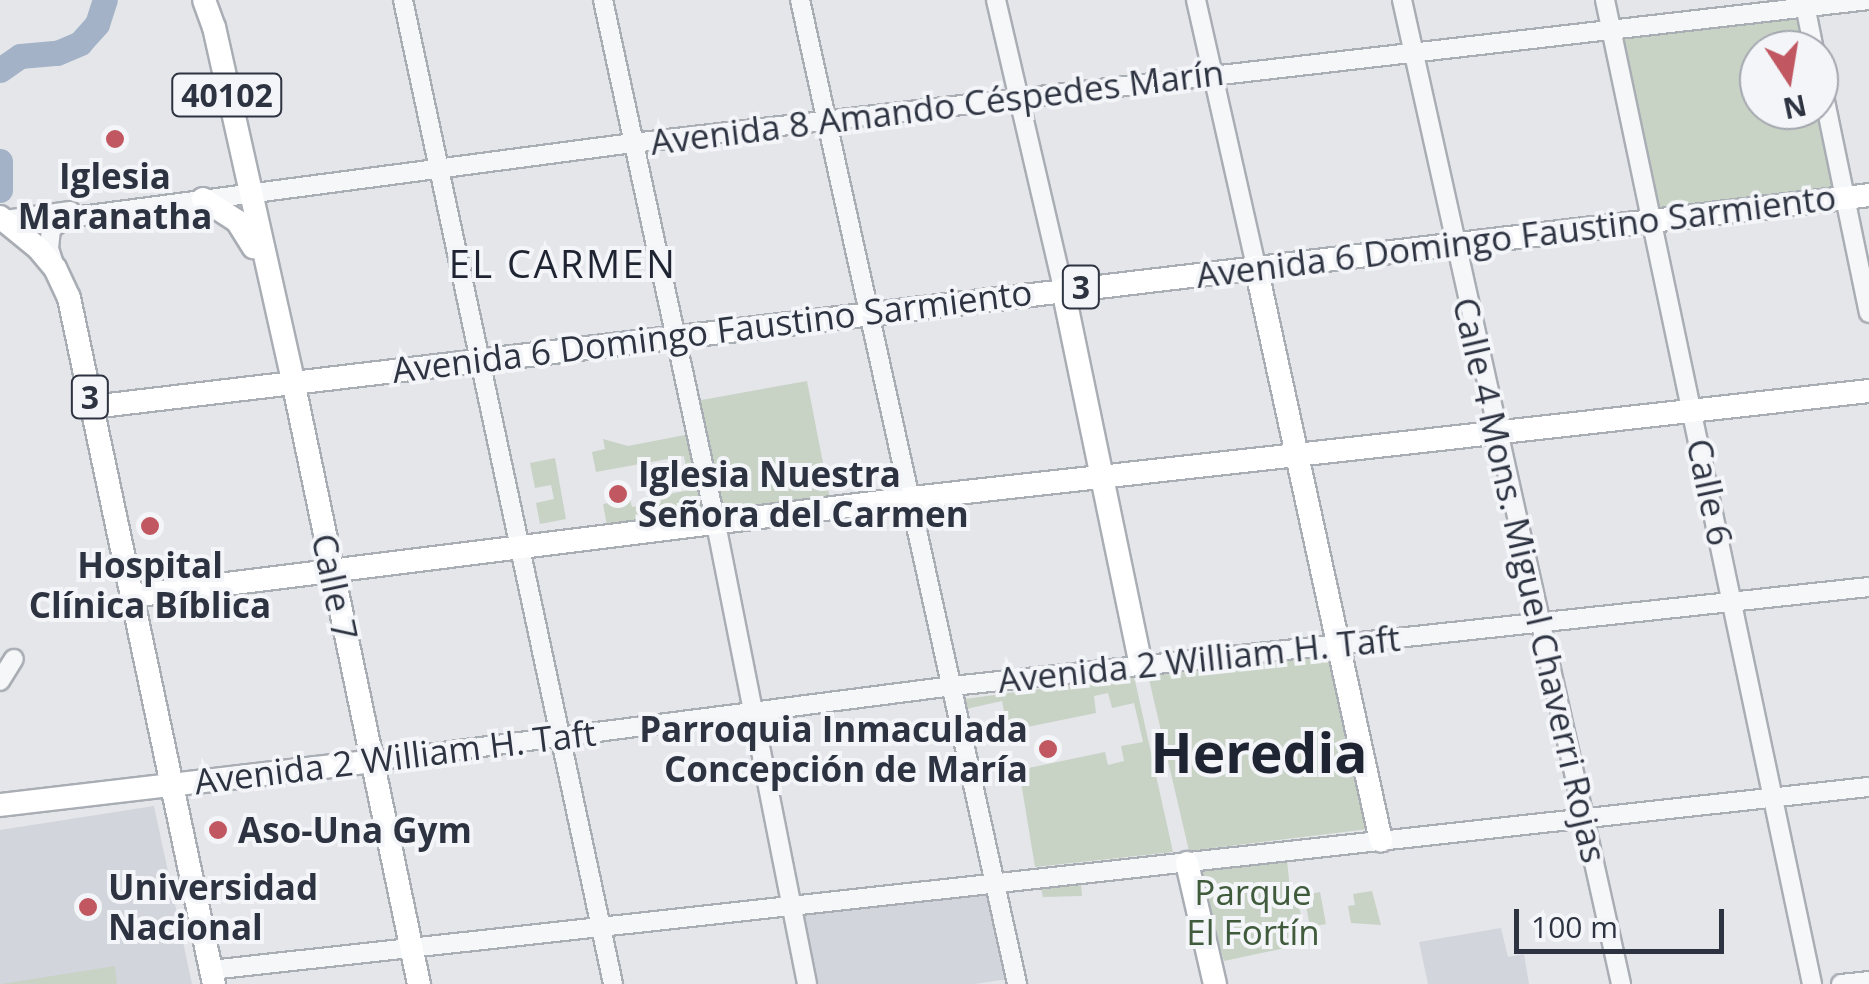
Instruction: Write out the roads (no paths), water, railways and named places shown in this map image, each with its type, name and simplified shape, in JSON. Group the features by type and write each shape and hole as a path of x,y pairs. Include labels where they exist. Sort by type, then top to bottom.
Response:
{"main road":[{"name":"40102","path":"204,0 214,27 248,192"},
{"name":"Calle 7","path":"248,192 292,380 419,984"},
{"name":"Avenida 6 Domingo Faustino Sarmiento","path":"92,406 1869,194"},
{"path":"204,199 237,221 266,272"},
{"name":"3","path":"2,218 55,268 69,298 132,596"},
{"path":"1256,267 1381,841"},
{"path":"1063,290 1141,665"},
{"path":"212,977 132,596 912,498 1869,391"},
{"name":"Avenida 2 William H. Taft","path":"0,805 373,762"},
{"path":"1187,863 1215,984"}],"street":[{"path":"403,0 613,984"},
{"path":"603,0 716,524 806,984"},
{"path":"800,0 1018,984"},
{"path":"996,0 1063,290"},
{"path":"1196,0 1256,267"},
{"name":"Calle 4 Mons. Miguel Chaverri Rojas","path":"1402,0 1453,244 1621,984"},
{"name":"Calle 6","path":"1605,0 1812,984"},
{"name":"Avenida 8 Amando Céspedes Marín","path":"55,268 50,237 56,222 248,192 438,166 1611,31 1805,4 1869,0"},
{"path":"1805,4 1810,30"},
{"path":"1831,130 1869,313"},
{"path":"2,218 219,189 231,178 240,156"},
{"name":"Avenida 2 William H. Taft","path":"373,762 953,686 1869,586"},
{"path":"0,681 14,659"},
{"path":"212,977 412,948 1869,787"},
{"path":"1841,984 1869,981"}],"waterway":[{"path":"0,70 20,56 57,53 80,43 97,24 105,0"},
{"path":"0,161 0,190"}],"place":[{"name":"Iglesia Maranatha","path":"115,139"},
{"name":"Iglesia Nuestra Señora del Carmen","path":"618,494"},
{"name":"Hospital Clínica Bíblica","path":"150,526"},
{"name":"Parroquia Inmaculada Concepción de María","path":"1048,749"},
{"name":"Aso-Una Gym","path":"218,830"},
{"name":"Universidad Nacional","path":"88,907"}],"district":[{"name":"EL CARMEN","path":"563,264"},
{"name":"Heredia","path":"1259,752"}],"park label":[{"name":"Parque El Fortín","path":"1253,912"}]}
